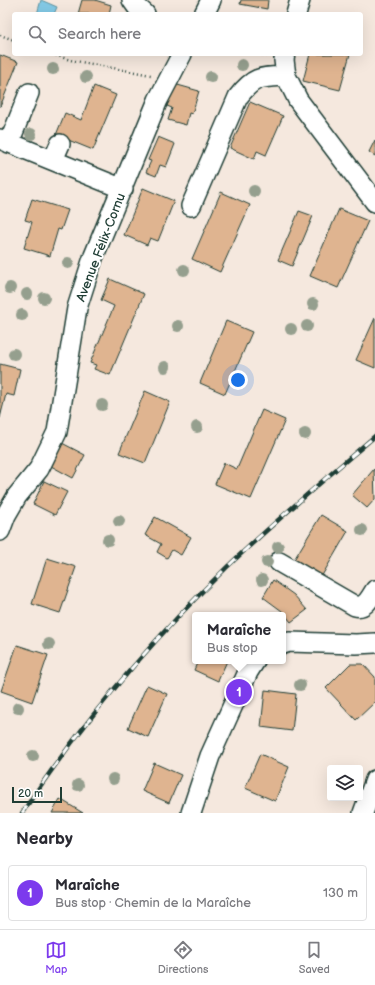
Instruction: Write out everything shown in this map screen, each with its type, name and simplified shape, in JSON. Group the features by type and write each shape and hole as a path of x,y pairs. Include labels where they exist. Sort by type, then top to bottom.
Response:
{"street":[{"path":"132,0 143,12"},
{"path":"205,12 212,0"},
{"path":"297,12 300,0"},
{"name":"Avenue Félix-Cornu","path":"0,531 6,515 17,496 39,469 57,432 77,308 93,258 123,189 158,100 181,56"},
{"path":"285,56 284,60 286,76 298,100 375,202"},
{"path":"191,206 238,97 247,86 262,77 286,76"},
{"path":"29,93 5,141 57,152 123,189"},
{"path":"279,562 355,606 359,607 365,604 375,590"},
{"path":"286,643 375,643"},
{"path":"191,813 210,756 248,672 253,664"},
{"path":"363,813 375,780"}],"path":[{"path":"0,35 12,39"},
{"path":"58,56 70,60 158,76"}],"water":[{"path":"41,0 57,7 55,12 38,12"}],"building":[{"path":"82,0 95,0 111,5 109,12 79,12"},
{"path":"241,0 268,0 267,9 240,4"},
{"path":"0,55 18,62 0,107"},
{"path":"309,56 349,56 340,90 303,81"},
{"path":"174,84 199,91 192,114 189,113 186,125 168,120 172,108 167,106"},
{"path":"94,86 116,95 93,150 56,135 65,113 81,120"},
{"path":"250,102 283,116 266,155 257,151 254,159 230,148"},
{"path":"158,137 175,144 166,167 160,165 156,176 146,172 151,161 148,160"},
{"path":"375,140 375,156 369,152"},
{"path":"143,188 174,201 158,241 150,238 147,245 124,235"},
{"path":"221,192 250,205 220,272 192,259"},
{"path":"32,199 68,210 61,230 58,229 50,256 24,248 32,222 25,220"},
{"path":"339,209 368,221 338,288 310,276"},
{"path":"299,211 313,216 292,266 278,260"},
{"path":"110,279 144,294 110,375 94,369 96,365 90,363 114,306 101,300"},
{"path":"375,318 375,368 356,360"},
{"path":"226,321 252,332 225,394 200,383"},
{"path":"0,364 20,369 14,396 6,394 0,418"},
{"path":"145,391 170,402 145,463 119,453"},
{"path":"262,410 285,420 251,499 215,484 224,463 237,469"},
{"path":"62,443 85,455 73,478 51,466"},
{"path":"374,469 375,499 367,508 352,495"},
{"path":"44,481 67,492 55,515 33,504"},
{"path":"321,515 348,531 320,579 292,563"},
{"path":"155,517 191,537 181,555 172,550 167,558 157,552 161,544 145,535"},
{"path":"47,558 76,567 60,613 32,604"},
{"path":"273,580 294,595 307,610 291,622 286,616 286,612 283,612 263,597"},
{"path":"17,645 48,655 32,702 1,691"},
{"path":"197,664 226,664 218,681 194,670"},
{"path":"350,664 363,664 375,677 375,702 356,720 326,688"},
{"path":"147,685 167,694 148,737 128,728"},
{"path":"265,690 296,694 292,731 261,727"},
{"path":"260,754 289,767 275,801 245,788"},
{"path":"154,763 181,775 169,803 142,791"},
{"path":"60,799 83,813 52,813"}],"railway":[{"path":"22,813 68,747 118,684 171,624 245,550 300,500 375,436"}],"place":[{"name":"Maraîche","path":"239,692"}]}
